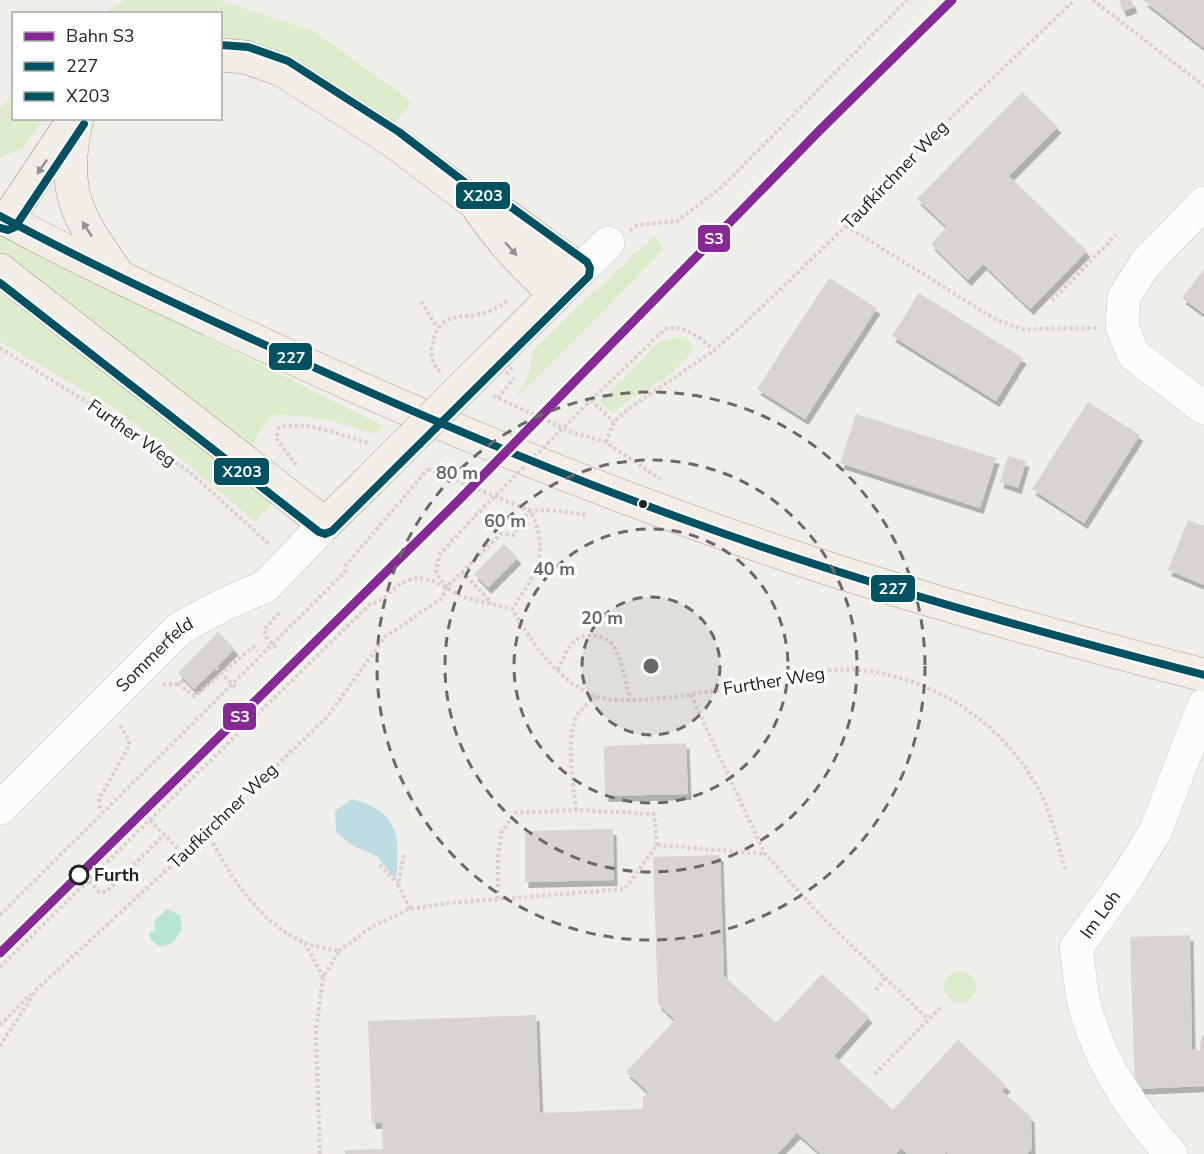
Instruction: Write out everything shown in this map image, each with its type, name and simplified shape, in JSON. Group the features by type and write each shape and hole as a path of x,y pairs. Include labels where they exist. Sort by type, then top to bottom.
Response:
{"main road":[{"path":"222,55 245,57 282,70 393,141 475,203 505,215 580,270"},
{"path":"75,120 4,218 120,277 328,375 461,433 714,530 896,590 1013,625 1204,675"},
{"path":"76,120 69,153 70,185 80,217 120,277"},
{"path":"475,203 494,231 545,285"},
{"path":"0,270 325,524 366,484 510,361 545,285 580,270"}],"street":[{"path":"1204,203 1145,264 1124,297 1122,326 1133,354 1204,408"},
{"path":"580,270 608,243"},
{"name":"Sommerfeld","path":"0,808 180,628 266,586 325,524"},
{"name":"Im Loh","path":"1170,1154 1131,1103 1104,1059 1084,1002 1076,948 1126,879 1156,830 1204,705"}],"path":[{"path":"608,243 638,225 677,221 722,187 907,0"},
{"name":"Taufkirchner Weg","path":"614,422 628,409 715,350 846,226 917,150 1075,0"},
{"path":"1093,0 1204,86"},
{"path":"846,226 995,318 1022,328 1080,330 1122,326"},
{"path":"1052,301 1116,235"},
{"path":"444,375 434,365 431,352 438,328 454,316 490,311 518,292 545,285"},
{"path":"421,302 438,328"},
{"path":"447,587 436,573 439,555 589,402 665,329 674,327 690,332 715,350"},
{"name":"Further Weg","path":"0,348 120,423 192,474 255,529"},
{"path":"498,398 510,361"},
{"path":"487,393 574,433 606,442 670,486"},
{"path":"589,402 614,422 606,442"},
{"path":"290,498 298,476 295,461 276,438 279,428 289,425 324,430 373,445"},
{"path":"417,464 531,511 551,510 595,517"},
{"path":"0,915 234,686 270,642 345,572 346,565 353,556 428,469"},
{"path":"512,609 536,574 539,563 538,534 531,511"},
{"name":"Taufkirchner Weg","path":"0,1047 37,989 207,833 327,717 385,637 442,598 447,587 501,534 514,535 522,519 531,511"},
{"path":"462,572 492,603"},
{"path":"0,967 86,878 370,604 381,602 408,580 425,580 447,587 463,596 512,609 528,636 558,670 596,697 579,714 573,725 571,737 576,810"},
{"path":"558,670 566,651 576,638 588,635 602,637 613,645 631,699"},
{"path":"270,642 276,648"},
{"path":"178,684 195,696 220,672 234,665 253,647 258,651"},
{"path":"216,668 234,686"},
{"name":"Further Weg","path":"596,697 631,699 691,695 817,672 868,671 919,684 962,704 999,735 1036,785 1053,825 1065,870"},
{"path":"691,695 765,854 820,915 928,1019"},
{"path":"100,808 99,799 129,746 129,740 119,725"},
{"path":"320,1154 316,1031 323,977 339,951 373,926 410,909 498,899 625,889 657,845 654,814 576,810 514,813 501,832 498,856 498,899"},
{"path":"148,818 183,854"},
{"path":"207,833 231,877 244,894 279,927 304,942 339,951"},
{"path":"86,878 99,892 106,892 164,835"},
{"path":"657,845 765,854"},
{"path":"398,884 404,855"},
{"path":"380,865 398,884 410,909"},
{"path":"304,942 323,977"},
{"path":"876,990 886,977"},
{"path":"0,1025 37,989"},
{"path":"876,1074 942,1006"}],"green space":[{"path":"125,0 219,0 315,32 412,102 392,126 222,43 222,12 105,12"},
{"path":"12,94 12,120 42,120 23,148 0,158 0,109"},
{"path":"0,234 383,426 376,434 325,419 274,414 259,431 252,451 0,255"},
{"path":"655,235 664,249 515,399 530,372 532,351"},
{"path":"0,293 274,501 255,522 194,469 117,410 0,342"},
{"path":"685,336 694,347 687,358 668,375 612,413 600,401 660,341"},
{"path":"167,909 180,915 182,929 173,943 160,947 151,940 149,932 154,931 155,920"},
{"path":"960,971 971,976 976,987 971,998 960,1003 949,998 944,987 949,976"}],"water":[{"path":"352,799 380,811 394,828 398,851 396,880 377,856 353,846 336,832 335,811"}],"building":[{"path":"1119,0 1131,0 1134,7 1123,11"},
{"path":"1143,0 1204,0 1204,48"},
{"path":"1022,92 1058,127 1009,176 1087,251 1030,309 983,264 968,280 931,244 947,227 917,199"},
{"path":"1204,269 1204,314 1182,298"},
{"path":"829,278 877,308 805,419 757,389"},
{"path":"919,293 1023,358 996,401 892,336"},
{"path":"1088,402 1140,435 1084,523 1032,489"},
{"path":"856,414 996,458 980,508 840,463"},
{"path":"1008,456 1026,461 1018,488 1000,482"},
{"path":"1188,520 1204,526 1204,585 1168,570"},
{"path":"504,544 518,558 488,588 474,574"},
{"path":"218,632 235,649 194,689 178,673"},
{"path":"686,743 688,794 605,796 604,746"},
{"path":"613,829 614,880 525,882 525,831"},
{"path":"720,855 724,976 776,1023 822,974 869,1017 834,1056 893,1110 958,1040 1007,1086 1002,1091 1031,1117 1032,1149 1027,1154 949,1154 946,1152 944,1154 907,1154 901,1148 896,1154 821,1154 797,1133 777,1154 345,1154 345,1150 383,1149 382,1123 372,1123 368,1021 536,1015 540,1113 643,1109 643,1098 648,1092 626,1072 675,1020 658,1004 653,857"},
{"path":"1190,935 1192,1049 1200,1051 1201,1036 1204,1035 1204,1086 1135,1089 1130,937"}],"rail line":[{"name":"S3","path":"0,953 460,499 820,130 952,0"}],"transit line":[{"name":"X203","path":"0,283 319,532 325,534 332,531 589,276 590,268 587,262 511,207 480,194 399,132 288,61 248,47 222,45"},
{"name":"X203","path":"0,228 8,230 15,227 84,124"},
{"name":"227","path":"0,216 118,276 299,361 479,440 601,489 725,534 903,592 1204,675"}],"place":[{"name":"Furth","path":"79,875"}]}
